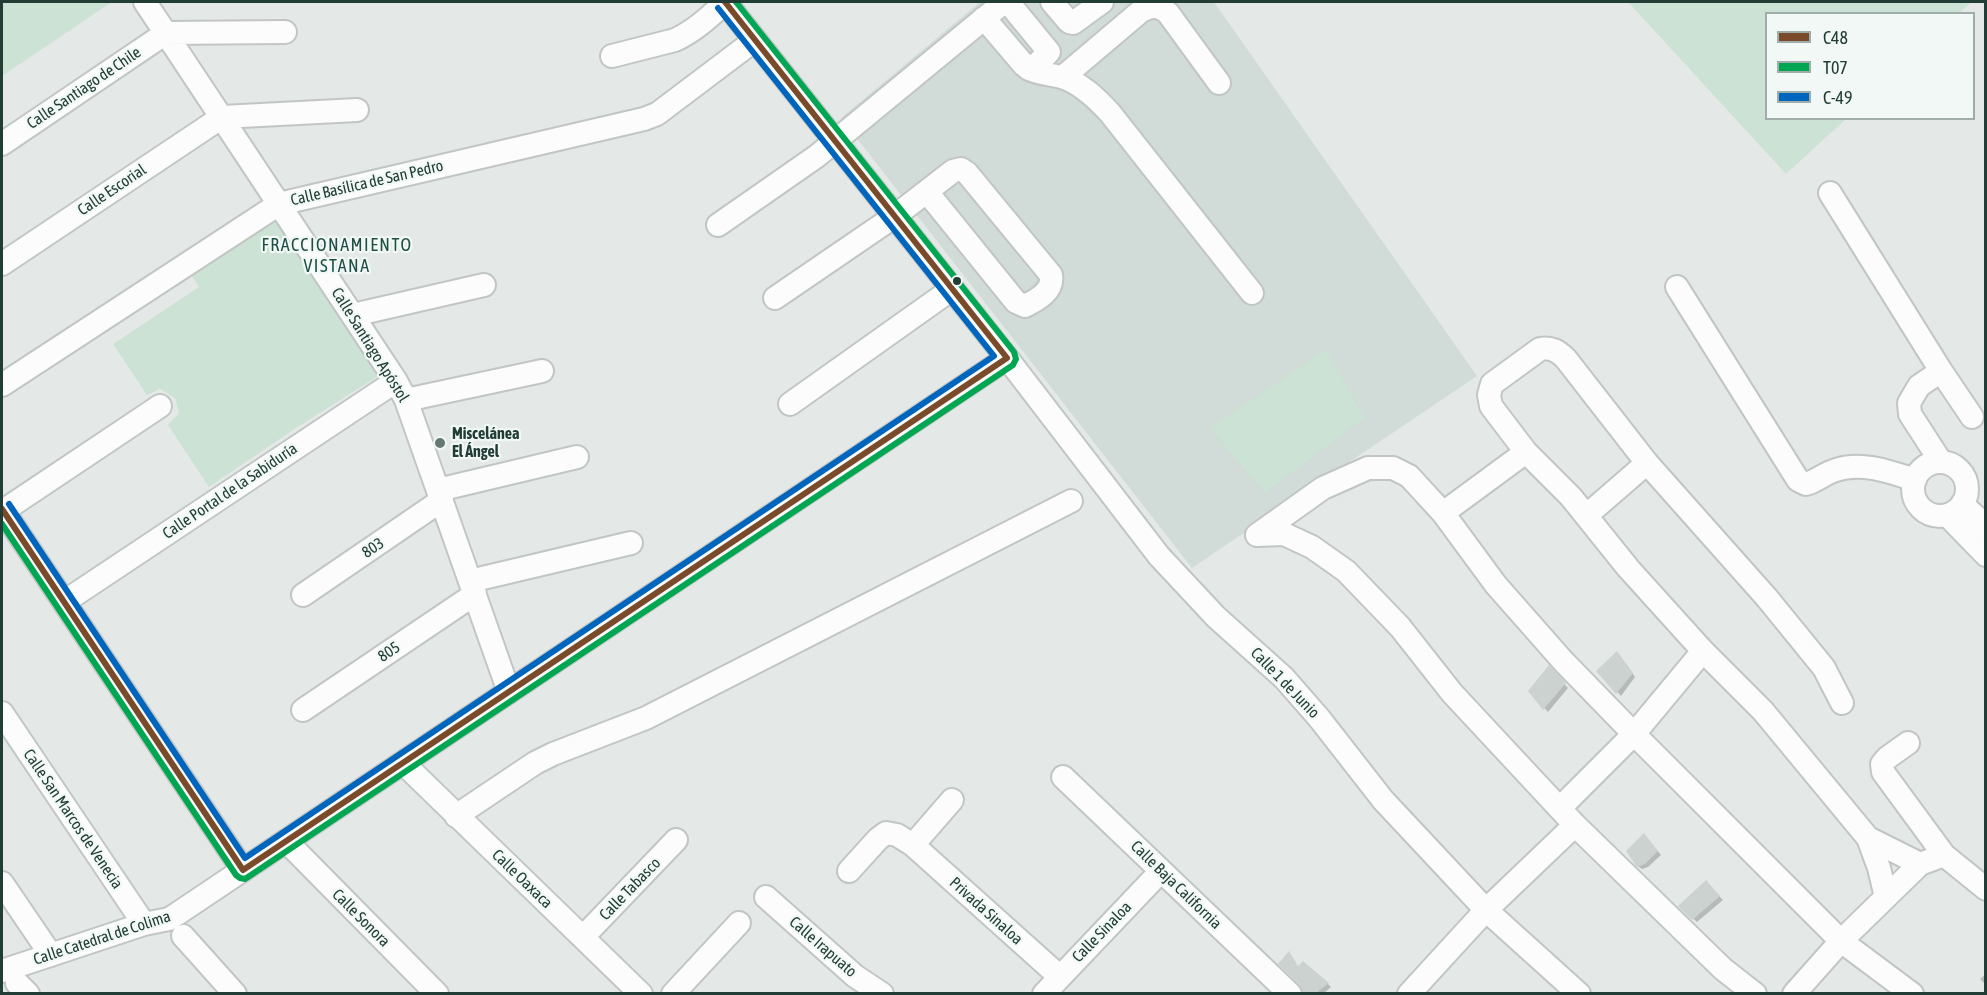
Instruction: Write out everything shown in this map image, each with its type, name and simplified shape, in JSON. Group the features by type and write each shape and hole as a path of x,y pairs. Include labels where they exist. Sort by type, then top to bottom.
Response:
{"street":[{"name":"Calle Santiago Apóstol","path":"146,2 401,391 440,495 508,692"},
{"path":"612,56 684,36 699,26 725,2"},
{"name":"Calle 1 de Junio","path":"725,2 1007,358 1159,556 1216,617 1284,678 1319,718 1383,800 1486,910 1579,993"},
{"path":"718,225 835,141 1006,2 1049,52 1029,69"},
{"path":"1052,2 1069,22 1073,23 1102,2"},
{"path":"1064,77 1141,11 1152,7 1161,8 1168,13 1219,83"},
{"path":"984,18 1029,69 1037,73 1064,77 1093,94 1252,293"},
{"path":"166,33 285,32"},
{"name":"Calle Santiago de Chile","path":"2,144 166,33"},
{"name":"Calle Basílica de San Pedro","path":"2,385 279,204 644,119 657,114 755,39"},
{"path":"222,117 357,110"},
{"name":"Calle Escorial","path":"2,264 222,117"},
{"path":"776,298 895,216 953,171 961,169 967,173 1051,275 1053,283 1049,289 1025,306 1016,302 927,192"},
{"path":"1830,193 1972,417"},
{"path":"353,315 484,285"},
{"path":"1677,288 1797,480 1806,484 1836,470 1862,467 1889,471 1915,480"},
{"path":"790,404 952,289"},
{"path":"1842,702 1824,668 1767,598 1647,462 1566,359 1550,347 1540,349 1492,384 1489,394 1491,406 1526,452 1571,497 1628,568 1703,651 1763,711 1868,838 1886,897"},
{"name":"Calle Catedral de Colima","path":"16,982 51,955 144,924 169,919 1007,358"},
{"path":"401,391 542,371"},
{"path":"1941,371 1919,386 1909,403 1910,414 1941,462"},
{"name":"Calle Portal de la Sabiduría","path":"64,602 401,391"},
{"path":"160,406 2,510 243,870"},
{"path":"1443,513 1526,452"},
{"path":"440,495 577,457"},
{"path":"1587,516 1647,462"},
{"path":"1954,510 1967,494 1965,479 1956,467 1941,462 1921,470 1915,480 1913,492 1919,506 1932,514 1954,510 1986,526"},
{"path":"1755,993 1723,969 1575,825 1452,693 1400,627 1346,571 1312,547 1284,534 1257,535 1323,488 1368,468 1393,468 1409,476 1443,513 1496,585 1563,661 1634,734 1841,941 1912,993"},
{"name":"803","path":"303,595 440,495"},
{"path":"456,816 544,759 646,718 1071,501"},
{"path":"1954,510 1986,555"},
{"path":"472,587 631,543"},
{"name":"805","path":"303,711 472,587"},
{"path":"1560,808 1634,734 1703,651"},
{"name":"Calle San Marcos de Venecia","path":"2,713 144,924"},
{"path":"1908,743 1887,758 1882,764 1883,772 1944,855 1986,889"},
{"name":"Calle Oaxaca","path":"403,763 641,993"},
{"name":"Calle Baja California","path":"1063,777 1290,993"},
{"path":"913,845 952,800"},
{"path":"1409,993 1486,910 1575,825"},
{"name":"Privada Sinaloa","path":"849,871 878,839 886,833 897,835 913,845 1059,976"},
{"path":"1868,838 1920,864"},
{"name":"Calle Tabasco","path":"583,938 676,840"},
{"name":"Calle Sonora","path":"286,841 437,993"},
{"path":"1794,993 1841,941 1920,864 1944,855"},
{"name":"Calle Sinaloa","path":"1044,993 1161,871"},
{"path":"2,883 51,955"},
{"name":"Calle Irapuato","path":"766,897 855,976 883,993"},
{"name":"Calle Irapuato","path":"804,910 865,966 883,993"},
{"path":"673,993 739,923"},
{"path":"183,936 235,993"}],"shaded area":[{"path":"980,2 1214,2 1477,376 1192,568 841,118"}],"green space":[{"path":"2,2 112,2 2,76"},
{"path":"1628,2 1972,2 1960,12 1765,12 1765,120 1845,120 1786,174"},
{"path":"274,217 380,375 209,487 168,425 179,413 175,398 160,389 147,395 113,344 199,287 190,273"},
{"path":"1326,349 1365,418 1264,493 1210,428"}],"building":[{"path":"1617,651 1633,673 1616,694 1596,671"},
{"path":"1549,665 1566,683 1543,710 1528,691"},
{"path":"1644,833 1658,851 1645,864 1637,867 1626,851"},
{"path":"1706,880 1720,896 1692,920 1678,906"},
{"path":"1289,951 1298,966 1303,961 1329,983 1316,993 1303,993 1299,984 1278,964"}],"transit line":[{"name":"C48","path":"2,509 243,870 1007,358 725,2"},
{"name":"T07","path":"2,524 236,875 245,879 1013,365 1016,359 1014,352 736,2"},
{"name":"C-49","path":"9,504 245,858 994,356 718,8"}],"place":[{"name":"Miscelánea El Ángel","path":"440,443"}],"district":[{"name":"FRACCIONAMIENTO VISTANA","path":"337,255"}]}
